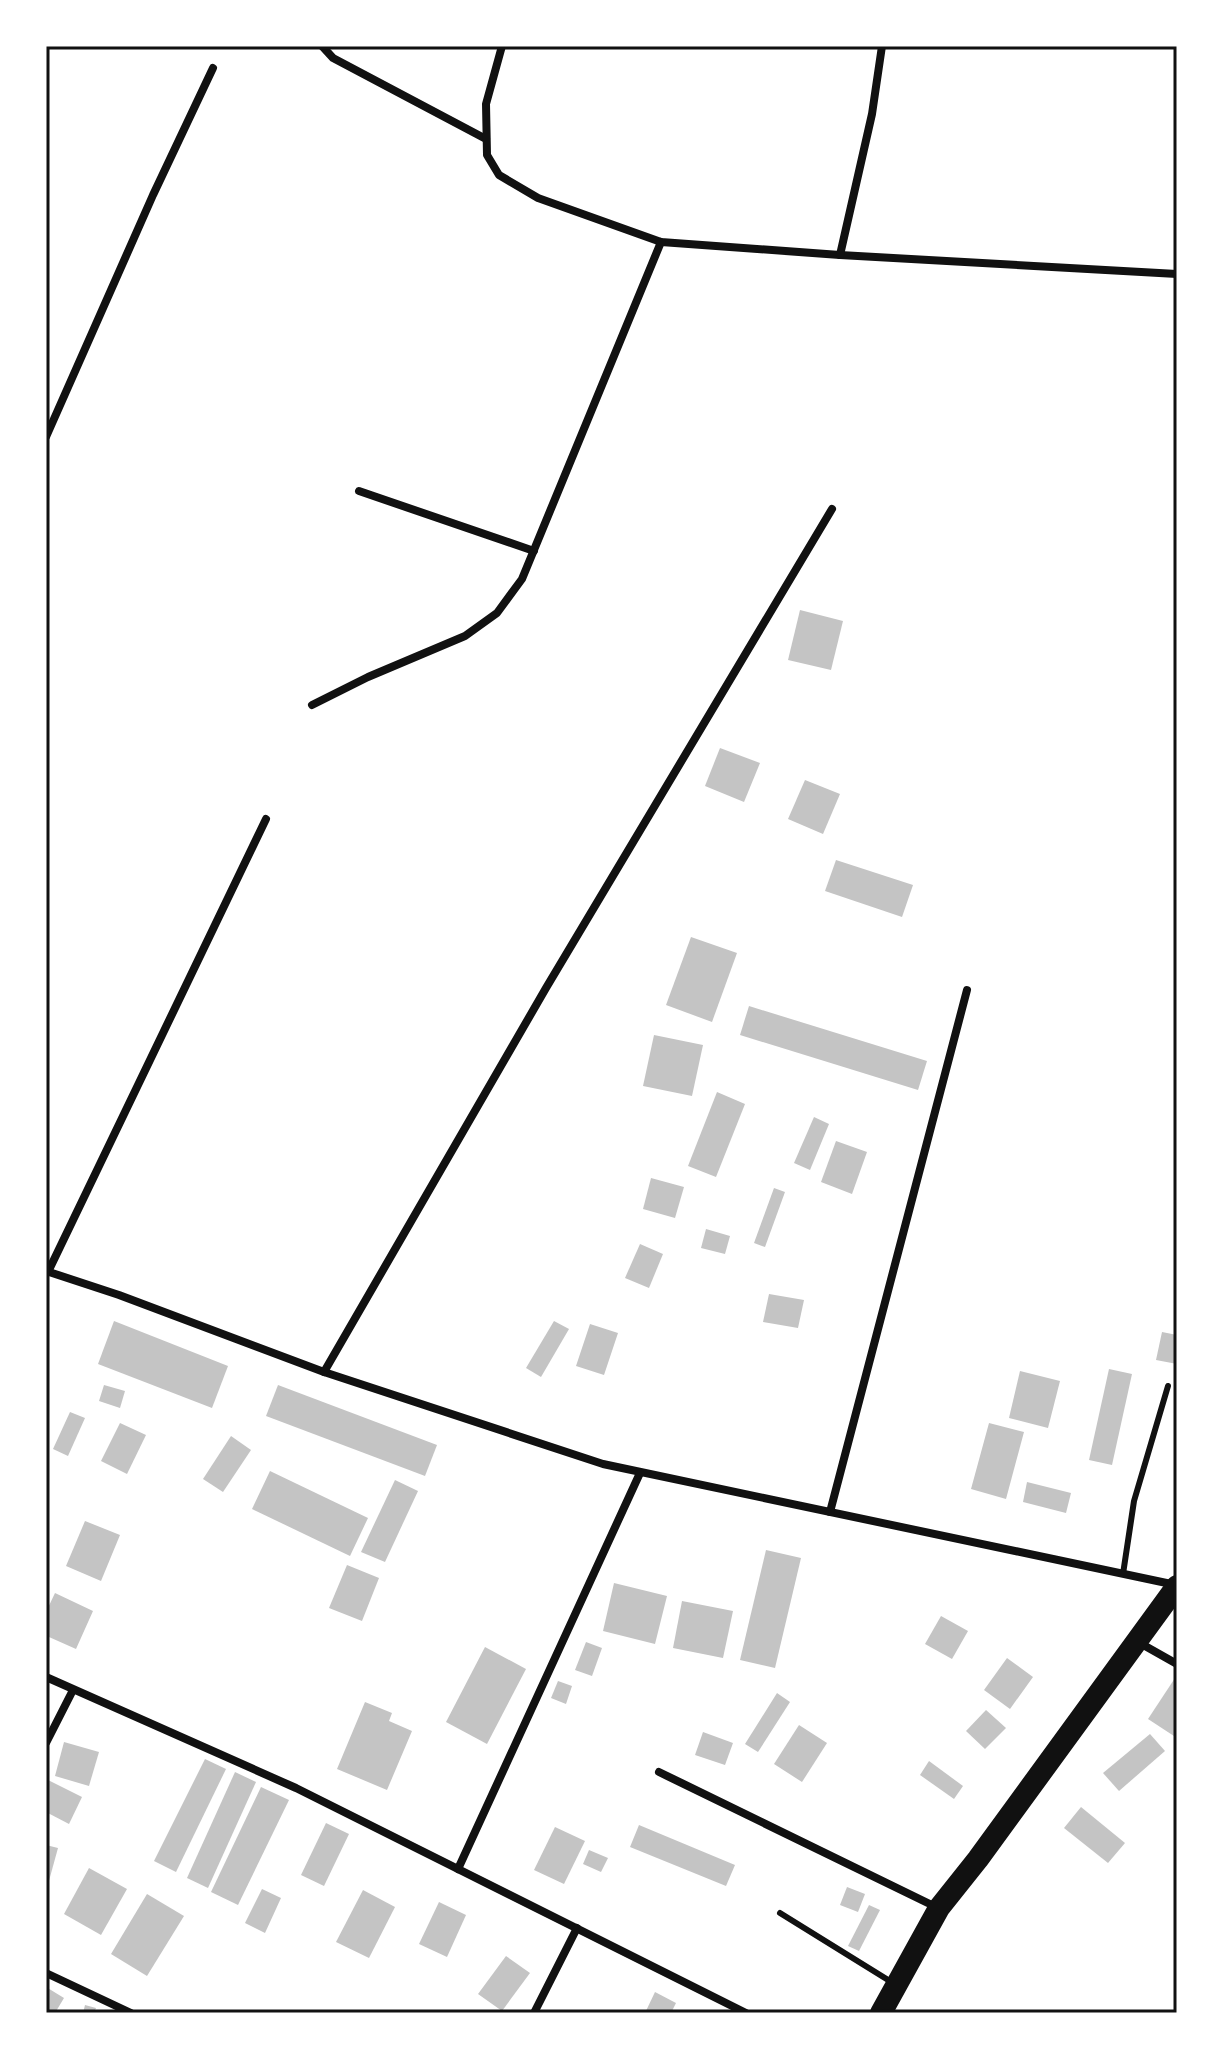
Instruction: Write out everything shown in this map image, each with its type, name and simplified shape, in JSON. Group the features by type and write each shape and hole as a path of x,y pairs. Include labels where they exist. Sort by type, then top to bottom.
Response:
{"highway":[{"path":"881,2013 939,1908 1177,1586"}],"street":[{"path":"322,46 333,58 486,139"},
{"path":"502,46 486,104 487,155 499,175 538,198 661,242 1177,274"},
{"path":"840,255 872,114 882,46"},
{"path":"46,437 213,68"},
{"path":"312,705 368,677 465,636 497,613 522,579 661,242"},
{"path":"359,491 534,551"},
{"path":"324,1372 546,988 832,509"},
{"path":"266,819 47,1272 119,1295 324,1372 603,1464 1177,1586"},
{"path":"830,1512 967,990"},
{"path":"458,1869 640,1473"},
{"path":"1137,1642 1177,1664"},
{"path":"46,1677 296,1788 746,2013"},
{"path":"46,1743 73,1690"},
{"path":"659,1772 939,1908"},
{"path":"534,2013 577,1928"},
{"path":"46,1973 131,2013"}],"lane":[{"path":"1123,1574 1134,1501 1168,1386"},
{"path":"780,1913 897,1985"}],"building":[{"path":"800,610 843,621 831,670 788,660"},
{"path":"720,748 760,763 744,802 705,786"},
{"path":"805,780 840,794 823,834 788,819"},
{"path":"836,860 913,885 902,917 825,891"},
{"path":"691,937 737,953 712,1022 666,1005"},
{"path":"749,1006 927,1061 918,1090 740,1035"},
{"path":"654,1035 703,1045 692,1096 643,1086"},
{"path":"717,1092 745,1104 716,1177 688,1166"},
{"path":"814,1117 829,1124 810,1170 794,1163"},
{"path":"836,1141 867,1152 852,1194 821,1182"},
{"path":"651,1178 684,1187 675,1218 643,1209"},
{"path":"774,1188 785,1192 765,1247 754,1243"},
{"path":"706,1229 730,1236 725,1254 701,1248"},
{"path":"640,1244 663,1254 649,1288 625,1278"},
{"path":"769,1294 804,1300 798,1328 763,1322"},
{"path":"114,1321 228,1366 212,1408 98,1364"},
{"path":"554,1321 569,1329 541,1377 526,1368"},
{"path":"590,1324 618,1333 604,1375 576,1366"},
{"path":"1162,1332 1177,1335 1177,1364 1156,1360"},
{"path":"1109,1369 1132,1374 1112,1465 1089,1460"},
{"path":"1020,1371 1060,1381 1048,1428 1009,1418"},
{"path":"104,1385 125,1391 120,1408 99,1401"},
{"path":"278,1385 437,1445 425,1476 266,1416"},
{"path":"70,1412 85,1418 68,1456 53,1449"},
{"path":"120,1423 146,1435 127,1474 101,1461"},
{"path":"989,1423 1024,1432 1006,1499 971,1489"},
{"path":"231,1436 251,1450 223,1492 203,1479"},
{"path":"270,1471 368,1518 350,1556 252,1509"},
{"path":"395,1480 418,1491 385,1562 361,1552"},
{"path":"1027,1482 1071,1493 1066,1513 1023,1502"},
{"path":"85,1521 120,1535 101,1581 66,1566"},
{"path":"766,1550 801,1558 775,1668 740,1660"},
{"path":"347,1565 379,1578 362,1621 329,1608"},
{"path":"614,1583 667,1596 655,1644 603,1631"},
{"path":"55,1593 93,1611 76,1649 49,1637 46,1645 46,1612"},
{"path":"682,1601 733,1611 723,1658 673,1648"},
{"path":"941,1616 968,1631 952,1659 925,1644"},
{"path":"586,1642 602,1648 592,1676 575,1670"},
{"path":"485,1647 526,1669 487,1744 446,1722"},
{"path":"1007,1658 1033,1677 1010,1709 984,1690"},
{"path":"1177,1679 1177,1738 1148,1719"},
{"path":"558,1681 572,1686 566,1704 551,1698"},
{"path":"777,1693 790,1702 758,1752 745,1744"},
{"path":"365,1702 392,1713 389,1721 412,1731 387,1790 337,1769"},
{"path":"986,1710 1006,1728 985,1749 966,1731"},
{"path":"799,1725 827,1743 802,1782 774,1764"},
{"path":"703,1732 733,1743 725,1765 695,1755"},
{"path":"1150,1734 1165,1751 1119,1791 1103,1773"},
{"path":"64,1742 99,1752 89,1786 55,1776"},
{"path":"205,1759 226,1769 176,1872 154,1861"},
{"path":"929,1761 963,1786 954,1799 920,1775"},
{"path":"235,1772 256,1782 208,1888 187,1878"},
{"path":"46,1779 82,1797 69,1824 46,1812"},
{"path":"261,1787 289,1800 238,1905 211,1892"},
{"path":"1081,1807 1125,1843 1108,1863 1064,1828"},
{"path":"326,1823 349,1834 324,1886 301,1875"},
{"path":"639,1825 735,1865 726,1886 630,1847"},
{"path":"555,1827 585,1841 564,1884 534,1870"},
{"path":"46,1845 58,1848 47,1888 46,1888"},
{"path":"589,1850 608,1858 601,1872 583,1864"},
{"path":"89,1868 127,1889 101,1935 64,1914"},
{"path":"847,1887 865,1894 858,1912 840,1905"},
{"path":"262,1889 281,1898 265,1933 245,1923"},
{"path":"363,1890 395,1907 369,1958 336,1942"},
{"path":"147,1894 184,1916 147,1976 111,1954"},
{"path":"439,1902 466,1915 447,1957 419,1944"},
{"path":"869,1905 880,1910 859,1951 848,1946"},
{"path":"506,1956 530,1973 502,2011 478,1994"},
{"path":"46,1987 64,1998 55,2013 46,2013"},
{"path":"655,1992 676,2003 671,2013 645,2013"},
{"path":"85,2005 96,2008 94,2013 83,2013"}]}
